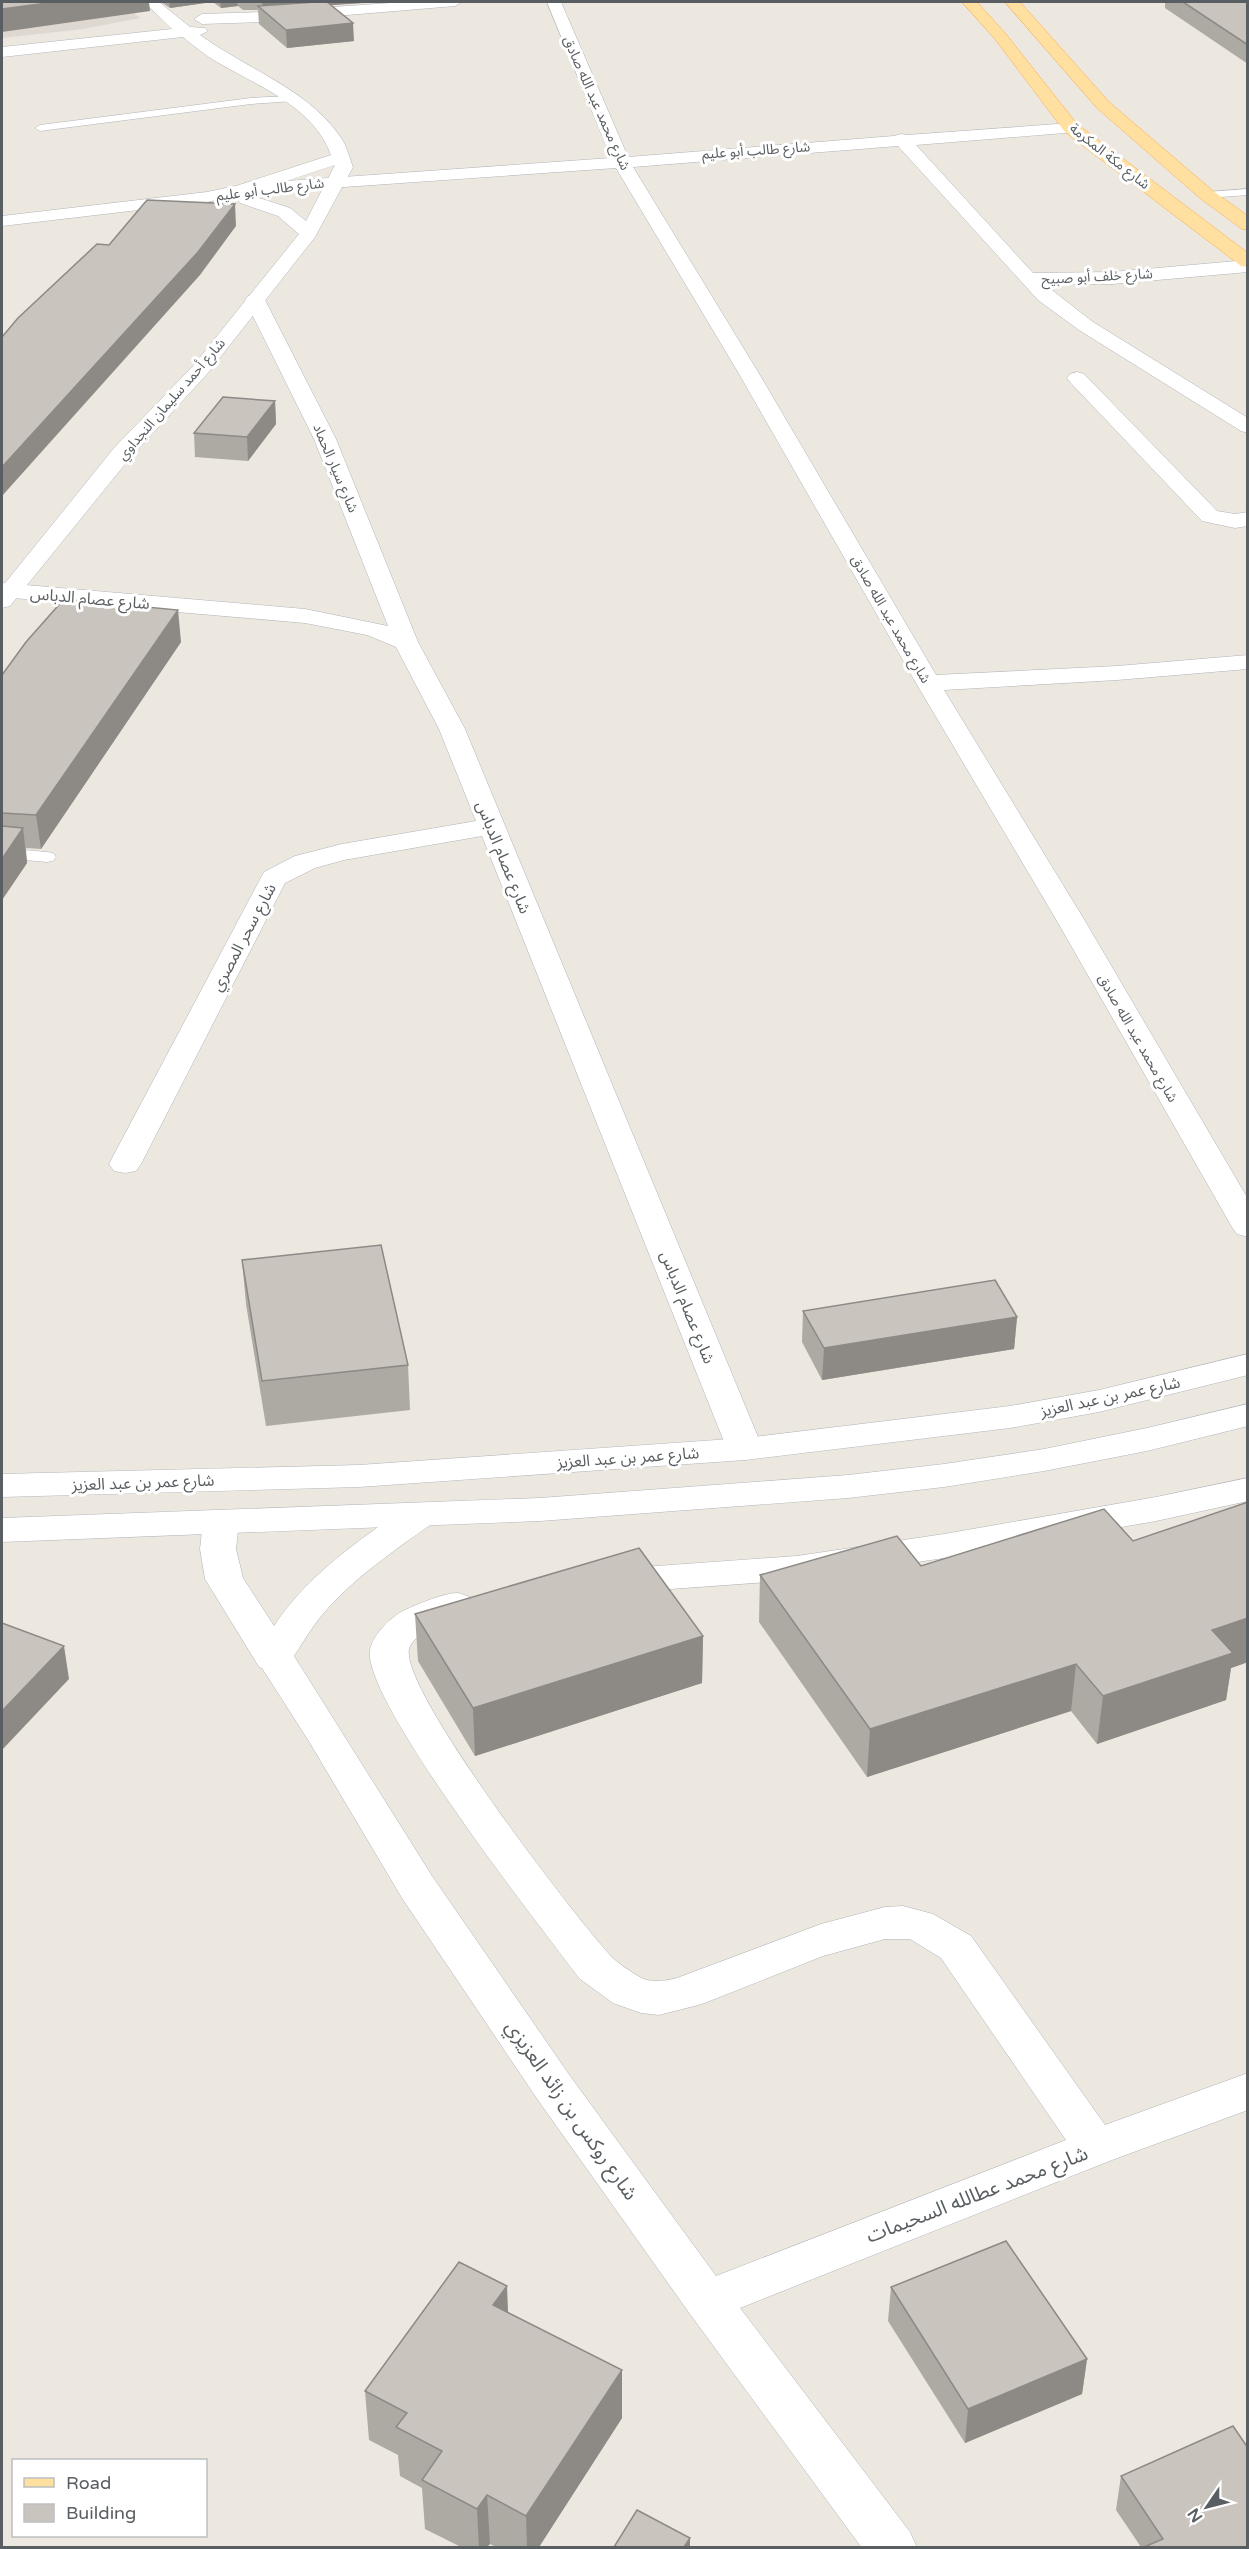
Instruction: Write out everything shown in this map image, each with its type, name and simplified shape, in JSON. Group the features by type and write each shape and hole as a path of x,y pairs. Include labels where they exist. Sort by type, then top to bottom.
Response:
{"main road":[{"name":"شارع مكة المكرمة","path":"969,2 1000,36 1071,128 1248,264"},
{"name":"شارع مكة المكرمة","path":"1012,2 1103,105 1207,195 1248,225"}],"street":[{"path":"151,2 181,29 239,70 270,83 319,120 334,140 344,167 336,186"},
{"path":"2,52 181,29 213,28 263,17 455,2"},
{"name":"شارع محمد عبد الله صادق","path":"554,2 621,161 1071,921 1248,1227"},
{"path":"185,8 213,28"},
{"path":"245,52 261,67 270,83"},
{"name":"شارع طالب أبو عليم","path":"2,221 207,197 336,186 406,184 441,176 1071,128"},
{"name":"شارع خلف أبو صبيح","path":"900,140 1028,279 1112,278 1248,264"},
{"path":"246,194 340,157"},
{"name":"شارع أحمد سليمان النجداوي","path":"4,594 122,453 200,370 309,233 336,186"},
{"path":"246,194 284,212 309,233"},
{"path":"1028,279 1045,296 1086,326 1248,427"},
{"name":"شارع سيار الحماد","path":"255,300 325,440 406,642"},
{"path":"1077,378 1210,516 1235,521 1248,519"},
{"name":"شارع عصام الدباس","path":"4,594 305,616 373,629 406,642 452,729 745,1449"},
{"path":"928,683 1248,662"},
{"name":"شارع سحر المصري","path":"125,1164 274,878 305,862 342,852 491,826"},
{"name":"شارع عمر بن عبد العزيز","path":"2,1486 359,1476 745,1449 1010,1418 1099,1401 1248,1364"},
{"path":"2,1530 417,1517 623,1505 852,1486 975,1472 1075,1454 1248,1415"},
{"path":"578,1585 796,1568 945,1546 1156,1509 1248,1489"},
{"path":"273,1658 321,1592 369,1550 417,1517"},
{"name":"شارع روكس بن زائد العزيزي","path":"221,1522 218,1549 224,1579 273,1658 324,1733 424,1896 554,2088 707,2300 892,2547"},
{"path":"489,1598 446,1609 412,1623 395,1637 388,1653 391,1674 404,1699 458,1784 595,1967 621,1987 642,1997 666,1997 691,1991 834,1937 876,1924 902,1922 931,1929 956,1947 1096,2147"},
{"name":"شارع محمد عطالله السحيمات","path":"707,2300 1096,2147 1248,2091"}],"lane":[{"path":"40,128 251,101 289,99"},
{"path":"1207,195 1248,192"},
{"path":"2,853 47,857"}],"shaded area":[{"path":"2,2 120,2 140,18 83,29 2,38"}],"building":[{"path":"2,2 55,2 2,9"},
{"path":"327,2 353,23 286,30 258,6"},
{"path":"1183,2 1248,2 1248,45"},
{"path":"147,200 235,204 198,252 2,467 2,337 18,318 97,244 109,245"},
{"path":"223,397 275,401 247,437 194,433"},
{"path":"64,599 178,610 36,815 2,813 2,675 26,642"},
{"path":"2,826 23,828 2,859"},
{"path":"381,1245 408,1365 262,1381 242,1260"},
{"path":"995,1280 1017,1317 824,1348 803,1311"},
{"path":"1248,1502 1248,1618 1212,1630 1233,1653 1103,1696 1076,1664 870,1729 760,1575 897,1536 921,1566 1104,1509 1133,1541"},
{"path":"639,1548 703,1636 473,1708 415,1614"},
{"path":"2,1623 64,1646 2,1711"},
{"path":"1006,2241 1087,2359 968,2409 891,2287"},
{"path":"459,2262 507,2286 493,2305 622,2370 526,2516 487,2495 477,2509 422,2480 442,2451 396,2427 407,2413 365,2391"},
{"path":"1233,2426 1248,2448 1248,2547 1144,2547 1163,2539 1121,2476"},
{"path":"637,2510 690,2538 684,2547 614,2547"}]}
